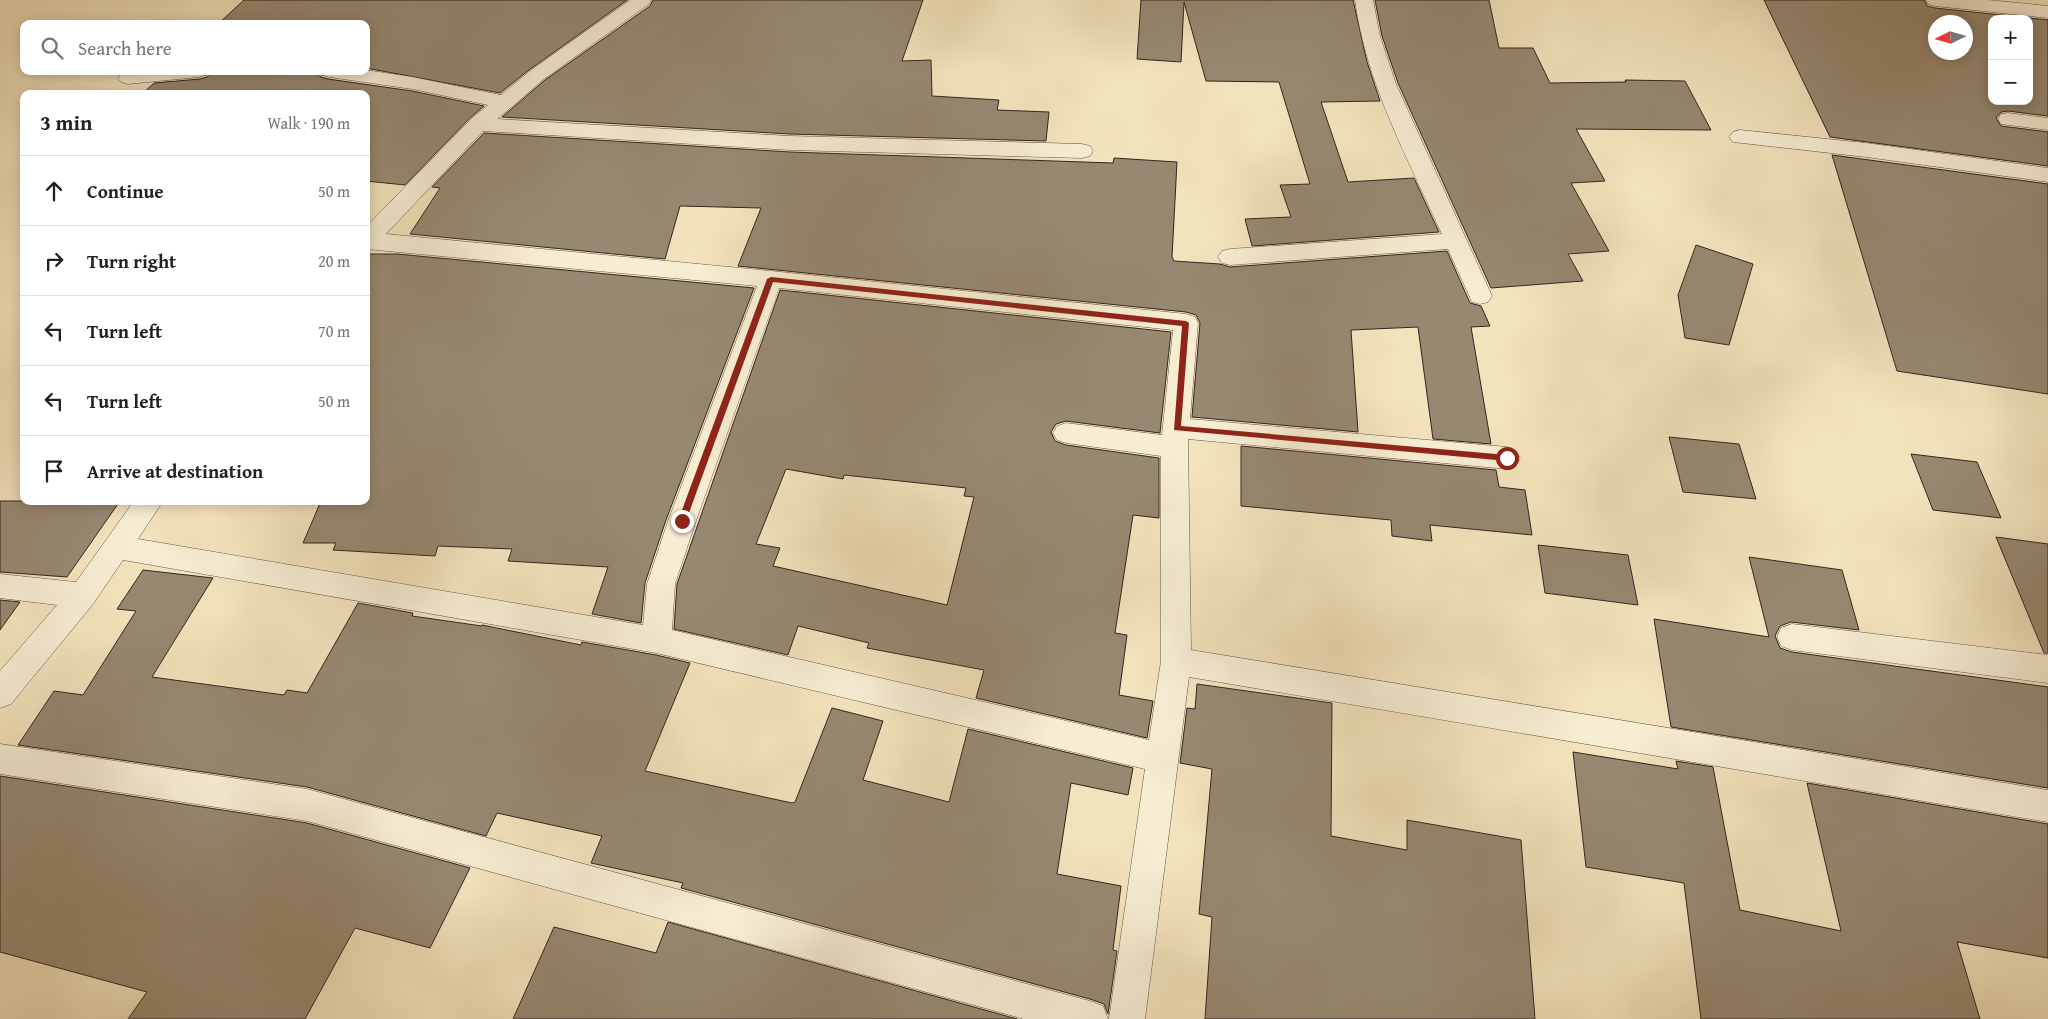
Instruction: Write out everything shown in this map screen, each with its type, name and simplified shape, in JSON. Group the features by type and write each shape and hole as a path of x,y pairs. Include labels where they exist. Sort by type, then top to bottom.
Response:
{"street":[{"path":"370,237 478,124 537,75 642,0"},
{"path":"1364,0 1366,22 1378,68 1480,296"},
{"path":"1935,0 2048,12"},
{"path":"128,78 158,75"},
{"path":"355,75 505,102"},
{"path":"2008,119 2048,124"},
{"path":"478,124 790,143 1082,151"},
{"path":"1740,137 1866,150 2048,175"},
{"path":"370,240 771,279 1186,323 1175,438 1176,661 1127,1019"},
{"path":"1230,257 1457,241"},
{"path":"656,640 661,584 682,521 771,279"},
{"path":"1066,432 1507,458"},
{"path":"0,694 83,595 146,505"},
{"path":"115,547 656,640 1164,758"},
{"path":"0,586 83,595"},
{"path":"1792,637 2048,669"},
{"path":"1176,661 2048,806"},
{"path":"0,759 307,805 1090,1019"}],"building":[{"path":"244,0 627,0 500,93 370,69 370,20 222,20"},
{"path":"653,0 923,0 902,61 931,60 932,96 999,100 997,110 1049,112 1046,141 790,134 502,117 545,80 650,6"},
{"path":"1141,0 1353,0 1367,62 1380,101 1321,102 1348,182 1414,178 1439,232 1252,246 1245,219 1291,217 1280,185 1310,184 1279,82 1206,81 1184,2 1181,62 1137,59"},
{"path":"1375,0 1489,0 1499,48 1533,48 1550,83 1626,82 1625,80 1685,81 1711,130 1576,129 1605,181 1571,183 1609,251 1568,254 1583,281 1491,288 1398,83 1382,36"},
{"path":"1764,0 1924,0 1927,6 1935,8 2001,15 1988,15 1988,105 2033,105 2033,18 2048,20 2048,116 2008,111 2001,112 1996,118 2001,126 2048,132 2048,166 1830,137"},
{"path":"208,75 320,75 328,79 412,91 484,106 405,185 370,181 370,90 146,90 154,83 207,77"},
{"path":"484,133 790,152 1113,163 1114,158 1177,162 1172,257 1174,261 1220,264 1230,267 1447,251 1470,303 1481,306 1490,326 1471,327 1491,444 1433,439 1418,327 1351,330 1358,432 1192,417 1200,323 1196,315 1186,312 738,266 761,208 680,206 665,259 410,234 440,188 432,187"},
{"path":"1832,155 2048,184 2048,394 1897,371"},
{"path":"1696,245 1753,264 1729,345 1685,338 1678,295"},
{"path":"370,254 397,254 754,288 666,520 645,583 641,623 592,614 608,567 508,561 512,549 438,546 435,556 333,550 336,543 303,543 319,505 370,505"},
{"path":"780,290 1171,332 1160,433 1066,421 1056,424 1051,432 1055,441 1066,445 1159,458 1159,518 1133,515 1115,633 1127,635 1119,695 1153,701 1147,738 976,698 984,670 867,648 869,643 798,626 788,655 674,629 677,584","holes":["786,469 843,479 844,475 966,488 964,496 974,497 947,605 773,566 780,548 756,544"]},
{"path":"1669,437 1739,444 1756,499 1683,492"},
{"path":"1241,446 1496,470 1499,487 1525,490 1532,535 1430,525 1432,541 1392,536 1391,520 1241,506"},
{"path":"1911,454 1977,462 2001,518 1933,510"},
{"path":"0,501 20,501 20,505 117,505 67,577 0,572"},
{"path":"1996,537 2048,544 2048,653 2044,653"},
{"path":"1538,545 1628,555 1638,605 1545,593"},
{"path":"1749,557 1842,570 1859,630 1791,622 1780,626 1775,636 1780,648 1792,652 2048,687 2048,788 1671,727 1654,619 1769,637"},
{"path":"143,570 213,578 152,677 284,695 287,690 307,693 358,603 413,613 412,616 482,625 581,645 582,642 690,663 645,771 792,803 795,802 832,708 883,721 863,780 949,802 968,729 1133,768 1128,795 1071,783 1057,874 1121,886 1113,950 1117,951 1108,1014 1104,1004 1090,999 681,888 683,883 591,863 602,836 497,813 486,836 307,787 18,745 54,691 83,695 136,611 117,609"},
{"path":"0,600 20,602 0,630"},
{"path":"1197,684 1332,703 1331,836 1407,850 1407,820 1521,840 1535,1019 1205,1019 1212,917 1199,914 1212,769 1180,763 1187,708 1195,709"},
{"path":"1573,752 1678,769 1676,761 1713,767 1740,910 1841,931 1807,783 2048,824 2048,958 1957,942 1980,1019 1701,1019 1684,883 1586,867"},
{"path":"0,776 307,823 470,868 430,948 355,928 305,1019 128,1019 147,992 0,952"},
{"path":"668,922 1017,1019 513,1019 554,927 656,953"}],"route":[{"path":"682,521 771,279 1186,323 1177,428 1507,458"}]}
